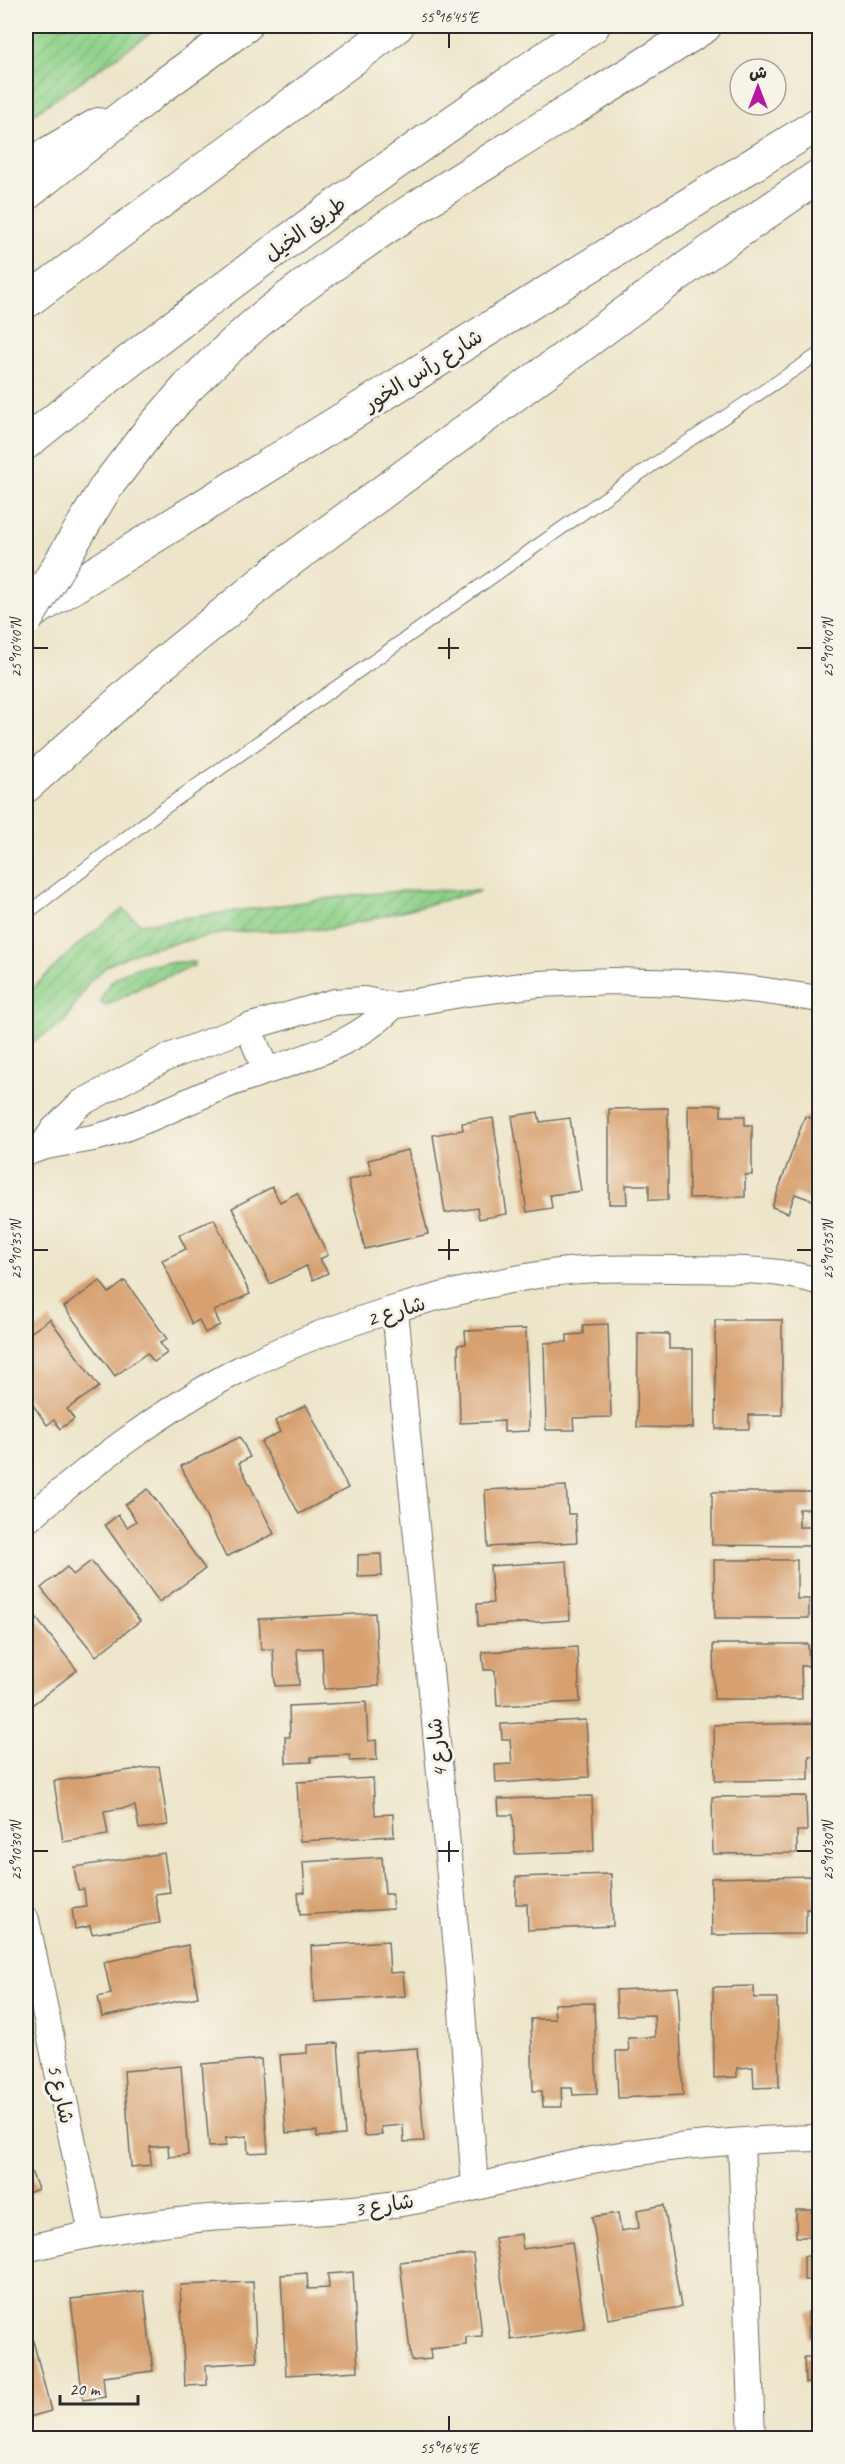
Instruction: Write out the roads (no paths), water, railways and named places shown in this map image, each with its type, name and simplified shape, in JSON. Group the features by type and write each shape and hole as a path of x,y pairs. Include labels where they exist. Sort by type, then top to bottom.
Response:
{"highway":[{"path":"26,194 151,94 245,26"},
{"path":"26,302 398,26"},
{"name":"طريق الخيل","path":"26,443 309,226 592,26"},
{"path":"26,618 106,487 147,434 189,386 266,315 353,252 502,152 705,26"},
{"name":"شارع رأس الخور","path":"26,618 819,123"},
{"path":"26,786 162,664 285,564 688,267 819,175"}],"street":[{"path":"26,166 151,94"},
{"path":"34,1149 67,1116 97,1093 166,1058 248,1027 335,1002 364,1000 393,1006 507,988 612,981 686,983 819,999"},
{"path":"34,1149 82,1142 120,1130 266,1070 351,1039 367,1030 393,1006"},
{"path":"248,1027 266,1070"},
{"name":"شارع 2","path":"26,1521 103,1457 168,1411 236,1371 307,1340 395,1310 532,1275 588,1269 735,1270 782,1273 819,1282"},
{"name":"شارع 4","path":"395,1310 460,1979 475,2187"},
{"name":"شارع 5","path":"26,1920 92,2233"},
{"name":"شارع 3","path":"26,2249 92,2233 207,2218 337,2212 408,2202 565,2165 653,2151 741,2142 819,2138"},
{"path":"741,2142 752,2439"}],"lane":[{"path":"26,914 163,809 626,483 819,353"}]}
